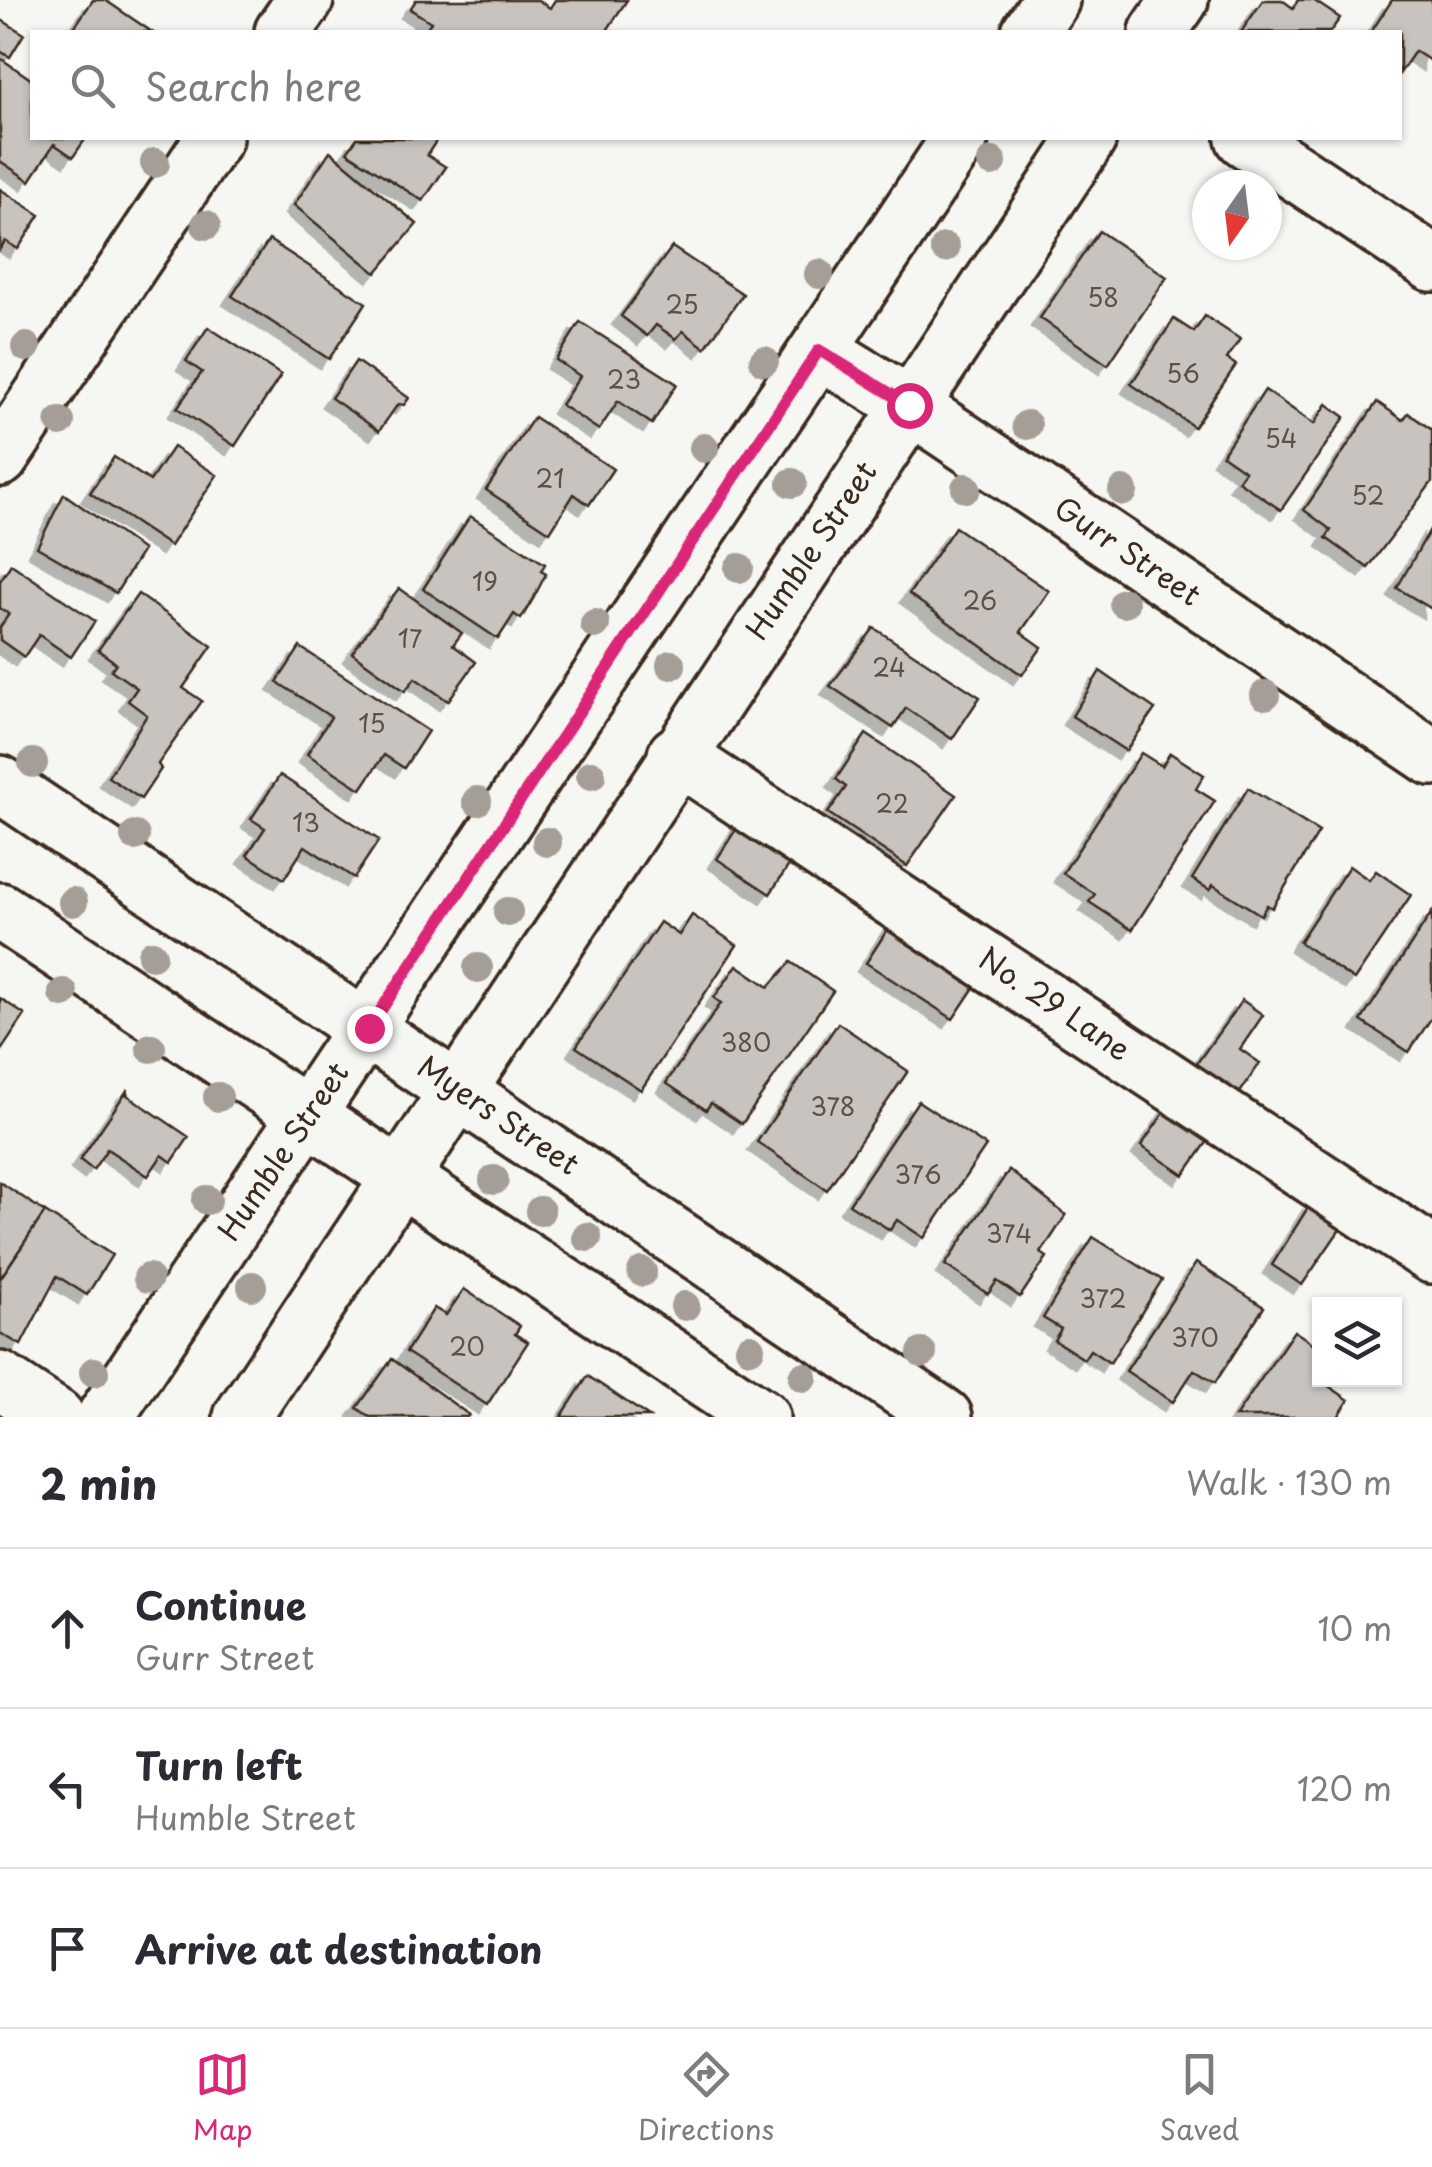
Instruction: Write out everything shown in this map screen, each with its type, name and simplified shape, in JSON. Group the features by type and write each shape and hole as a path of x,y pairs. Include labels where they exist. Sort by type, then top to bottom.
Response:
{"street":[{"path":"284,30 305,0"},
{"path":"1031,30 1051,0"},
{"path":"1159,30 1180,0"},
{"path":"0,458 213,140"},
{"name":"Humble Street","path":"105,1417 369,1028 959,140"},
{"name":"Humble Street","path":"242,1417 676,755 1087,140"},
{"path":"1247,140 1432,263"},
{"name":"Gurr Street","path":"819,350 909,405 1432,757"},
{"name":"No. 29 Lane","path":"676,755 1432,1255"},
{"name":"Myers Street","path":"0,784 944,1417"},
{"path":"0,911 761,1417"},
{"path":"0,1380 56,1417"}],"building":[{"path":"93,0 105,0 149,30 72,30"},
{"path":"416,0 538,0 550,8 555,0 627,0 607,30 425,30 431,22 410,9"},
{"path":"1263,0 1282,0 1293,8 1298,0 1313,0 1340,18 1331,30 1242,30"},
{"path":"1392,0 1432,0 1432,62 1415,51 1402,70 1402,30 1372,30"},
{"path":"0,19 24,34 10,57 0,51"},
{"path":"0,58 30,79 30,140 85,140 73,157 54,144 30,181 0,161"},
{"path":"356,140 437,140 427,155 446,167 423,201 347,152"},
{"path":"330,151 417,224 376,273 294,205"},
{"path":"0,189 40,215 18,249 5,241 0,249"},
{"path":"1099,231 1167,277 1108,365 1040,318"},
{"path":"269,240 366,303 329,359 232,296"},
{"path":"672,247 743,294 705,348 683,331 676,339 656,325 647,336 621,316"},
{"path":"1205,316 1240,339 1227,359 1236,365 1194,427 1131,384 1174,319 1194,332"},
{"path":"580,322 677,384 652,424 618,401 599,430 561,405 580,376 556,360"},
{"path":"208,327 281,375 235,446 177,408 202,372 186,361"},
{"path":"356,361 409,398 404,405 398,404 379,431 331,398"},
{"path":"1265,390 1314,424 1327,404 1345,417 1281,510 1238,481 1245,471 1222,455"},
{"path":"1377,402 1403,420 1408,413 1432,430 1432,482 1368,568 1326,538 1331,530 1304,510"},
{"path":"534,417 613,469 589,505 574,494 550,532 486,490"},
{"path":"173,447 217,475 170,546 90,493 114,457 150,481"},
{"path":"64,494 143,550 116,593 37,547"},
{"path":"470,516 545,564 541,571 546,574 521,619 514,614 498,639 423,589"},
{"path":"1432,526 1432,609 1397,588"},
{"path":"955,527 1049,591 1021,632 1042,647 1022,675 909,594"},
{"path":"11,564 95,621 71,657 39,635 24,657 0,640 0,627 9,614 0,608 0,581"},
{"path":"399,588 462,633 453,645 476,662 448,701 415,678 405,691 352,653"},
{"path":"138,594 212,646 183,688 202,701 158,764 161,769 141,799 108,777 147,715 128,701 137,688 111,670 116,663 98,650"},
{"path":"874,628 980,697 952,739 906,708 893,728 830,686"},
{"path":"300,647 428,731 404,768 384,755 361,789 307,754 331,717 277,682"},
{"path":"1100,671 1155,709 1126,751 1072,716"},
{"path":"866,734 956,795 907,866 828,813 846,787 836,779"},
{"path":"1141,753 1162,766 1170,753 1204,775 1196,789 1215,801 1132,930 1089,902 1095,894 1063,873"},
{"path":"280,775 379,840 354,878 305,846 284,879 247,855 265,828 251,819"},
{"path":"1248,788 1319,832 1272,908 1267,905 1261,915 1213,885 1210,890 1192,879"},
{"path":"745,815 799,850 770,894 717,859"},
{"path":"1349,866 1369,880 1376,871 1411,895 1354,980 1299,942"},
{"path":"1432,912 1432,1017 1409,1052 1361,1021"},
{"path":"692,915 737,945 641,1090 576,1047 660,922 679,935"},
{"path":"893,921 981,977 953,1019 866,963"},
{"path":"791,962 833,991 742,1124 711,1103 706,1110 666,1083 721,1003 714,998 737,965 769,987"},
{"path":"0,998 25,1015 0,1052"},
{"path":"1242,1000 1263,1015 1240,1049 1260,1063 1235,1100 1192,1070"},
{"path":"838,1023 908,1071 827,1190 757,1142"},
{"path":"128,1089 127,1095 189,1137 172,1162 162,1155 148,1176 107,1149 93,1170 80,1160"},
{"path":"918,1101 986,1146 924,1238 897,1220 890,1230 849,1204"},
{"path":"1170,1104 1213,1134 1184,1175 1141,1146"},
{"path":"1009,1170 1066,1215 1041,1253 1047,1257 1020,1297 997,1281 988,1294 945,1265"},
{"path":"0,1182 45,1212 0,1279"},
{"path":"1312,1201 1345,1222 1302,1285 1272,1265"},
{"path":"45,1212 112,1255 87,1295 57,1276 21,1345 0,1333 0,1279"},
{"path":"1093,1237 1162,1280 1110,1363 1090,1350 1084,1359 1054,1340 1061,1329 1043,1318"},
{"path":"1196,1263 1264,1307 1215,1383 1194,1370 1173,1402 1126,1371"},
{"path":"464,1289 520,1326 515,1334 528,1342 487,1405 406,1352 434,1308 446,1315"},
{"path":"1294,1331 1312,1343 1312,1387 1330,1387 1349,1400 1338,1417 1235,1417"},
{"path":"392,1359 469,1415 370,1417 357,1408"},
{"path":"588,1376 649,1417 561,1417"}],"route":[{"path":"369,1028 819,350 909,405"}]}
